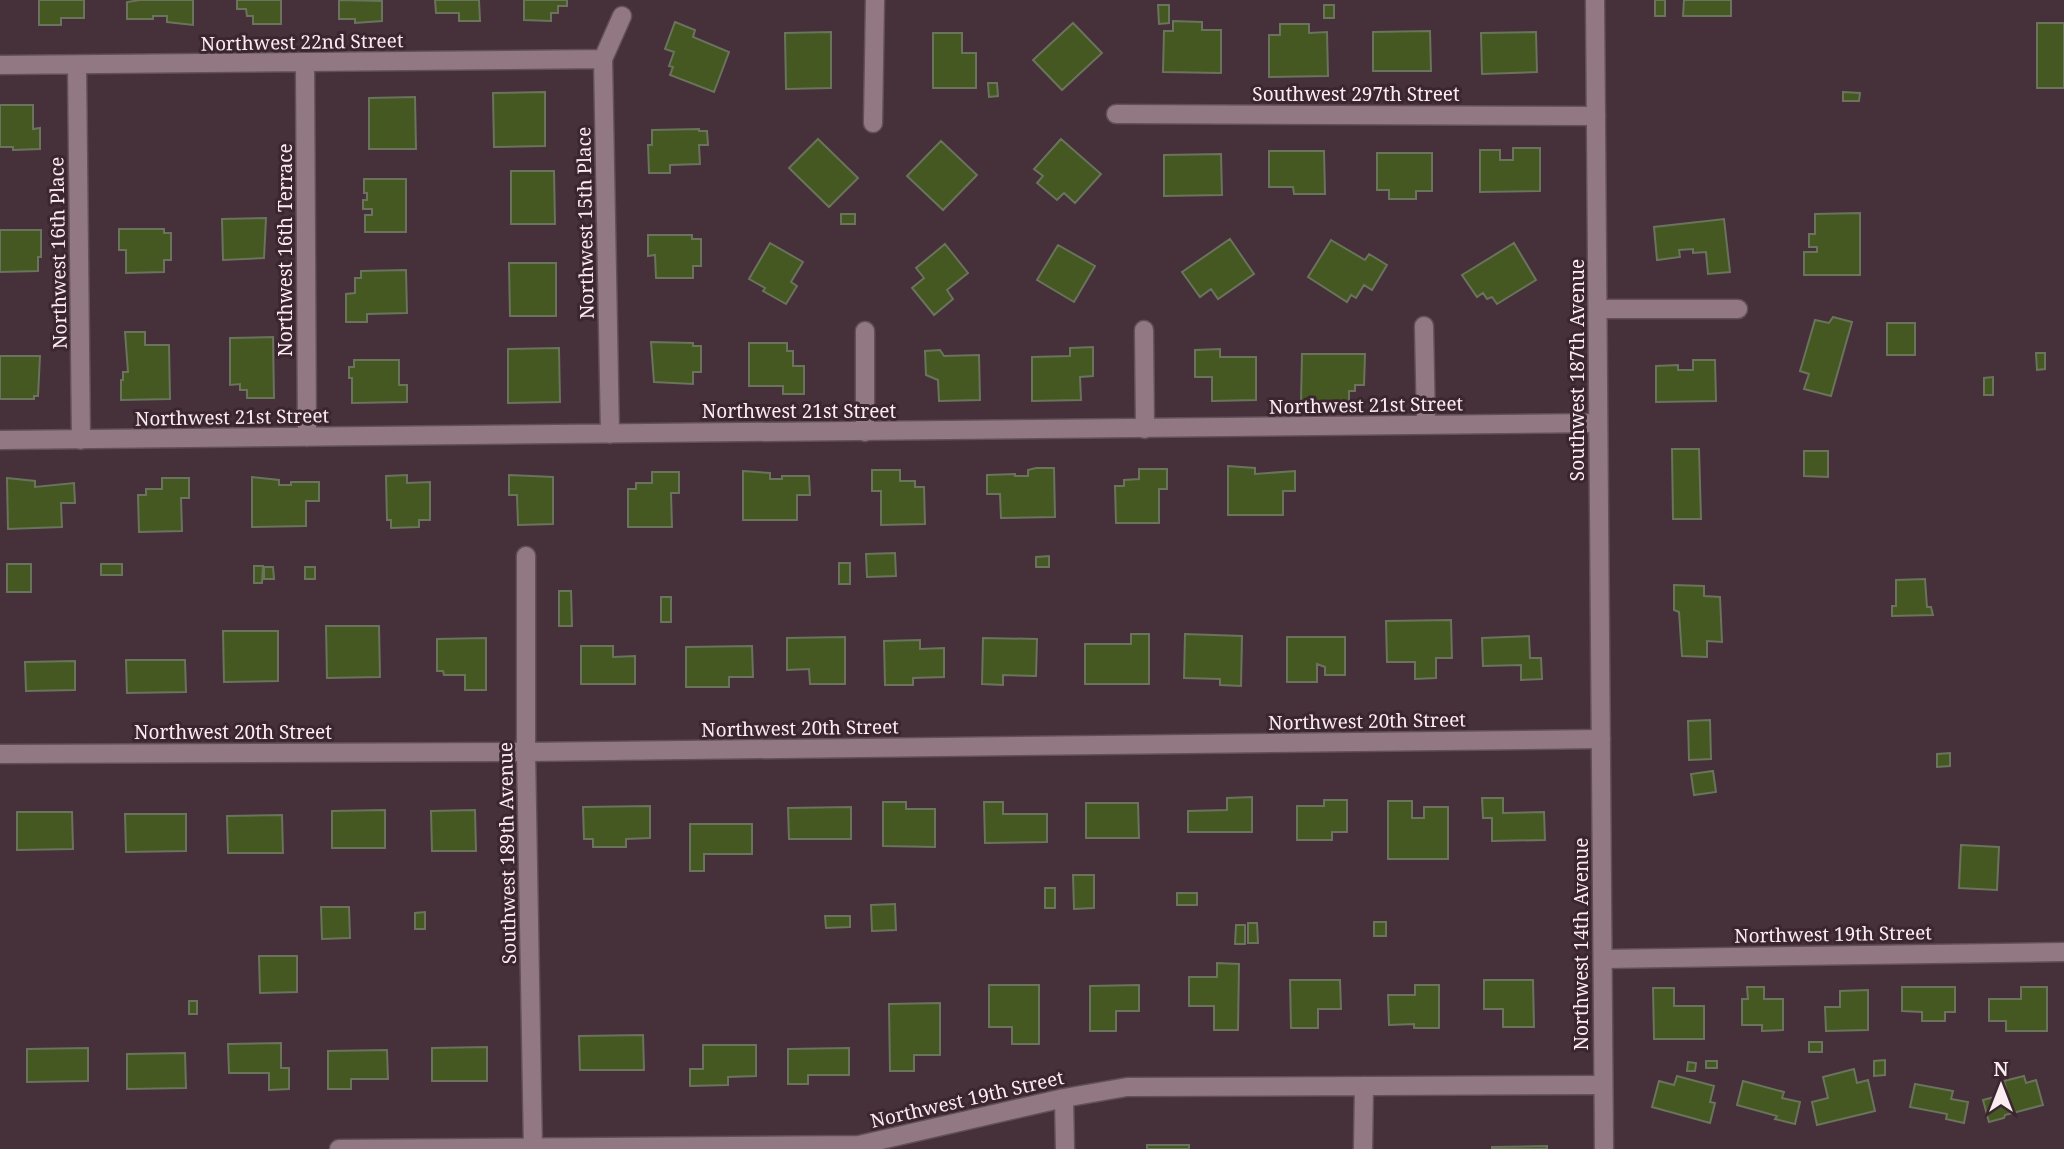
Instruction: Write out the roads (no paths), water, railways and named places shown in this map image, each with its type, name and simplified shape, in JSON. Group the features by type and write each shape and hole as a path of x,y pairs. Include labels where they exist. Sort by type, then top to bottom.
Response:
{"street":[{"path":"873,123 875,0"},
{"name":"Southwest 187th Avenue","path":"1595,0 1601,739"},
{"name":"Northwest 15th Place","path":"610,434 603,59 622,16"},
{"name":"Northwest 22nd Street","path":"0,65 603,59"},
{"name":"Northwest 16th Terrace","path":"305,63 307,437"},
{"name":"Northwest 16th Place","path":"77,65 81,440"},
{"name":"Southwest 297th Street","path":"1116,114 1596,116"},
{"path":"1598,309 1738,309"},
{"path":"1424,326 1426,425"},
{"path":"1144,330 1146,429"},
{"path":"865,331 865,432"},
{"name":"Northwest 21st Street","path":"0,440 1598,423"},
{"name":"Southwest 189th Avenue","path":"526,556 526,752 533,1148"},
{"name":"Northwest 20th Street","path":"0,754 526,752 1601,739"},
{"name":"Northwest 14th Avenue","path":"1601,739 1604,1149"},
{"name":"Northwest 19th Street","path":"1603,959 2064,952"},
{"name":"Northwest 19th Street","path":"339,1149 859,1145 1064,1098 1127,1087 1603,1085"},
{"path":"1363,1149 1364,1086"},
{"path":"1064,1098 1065,1149"}]}
